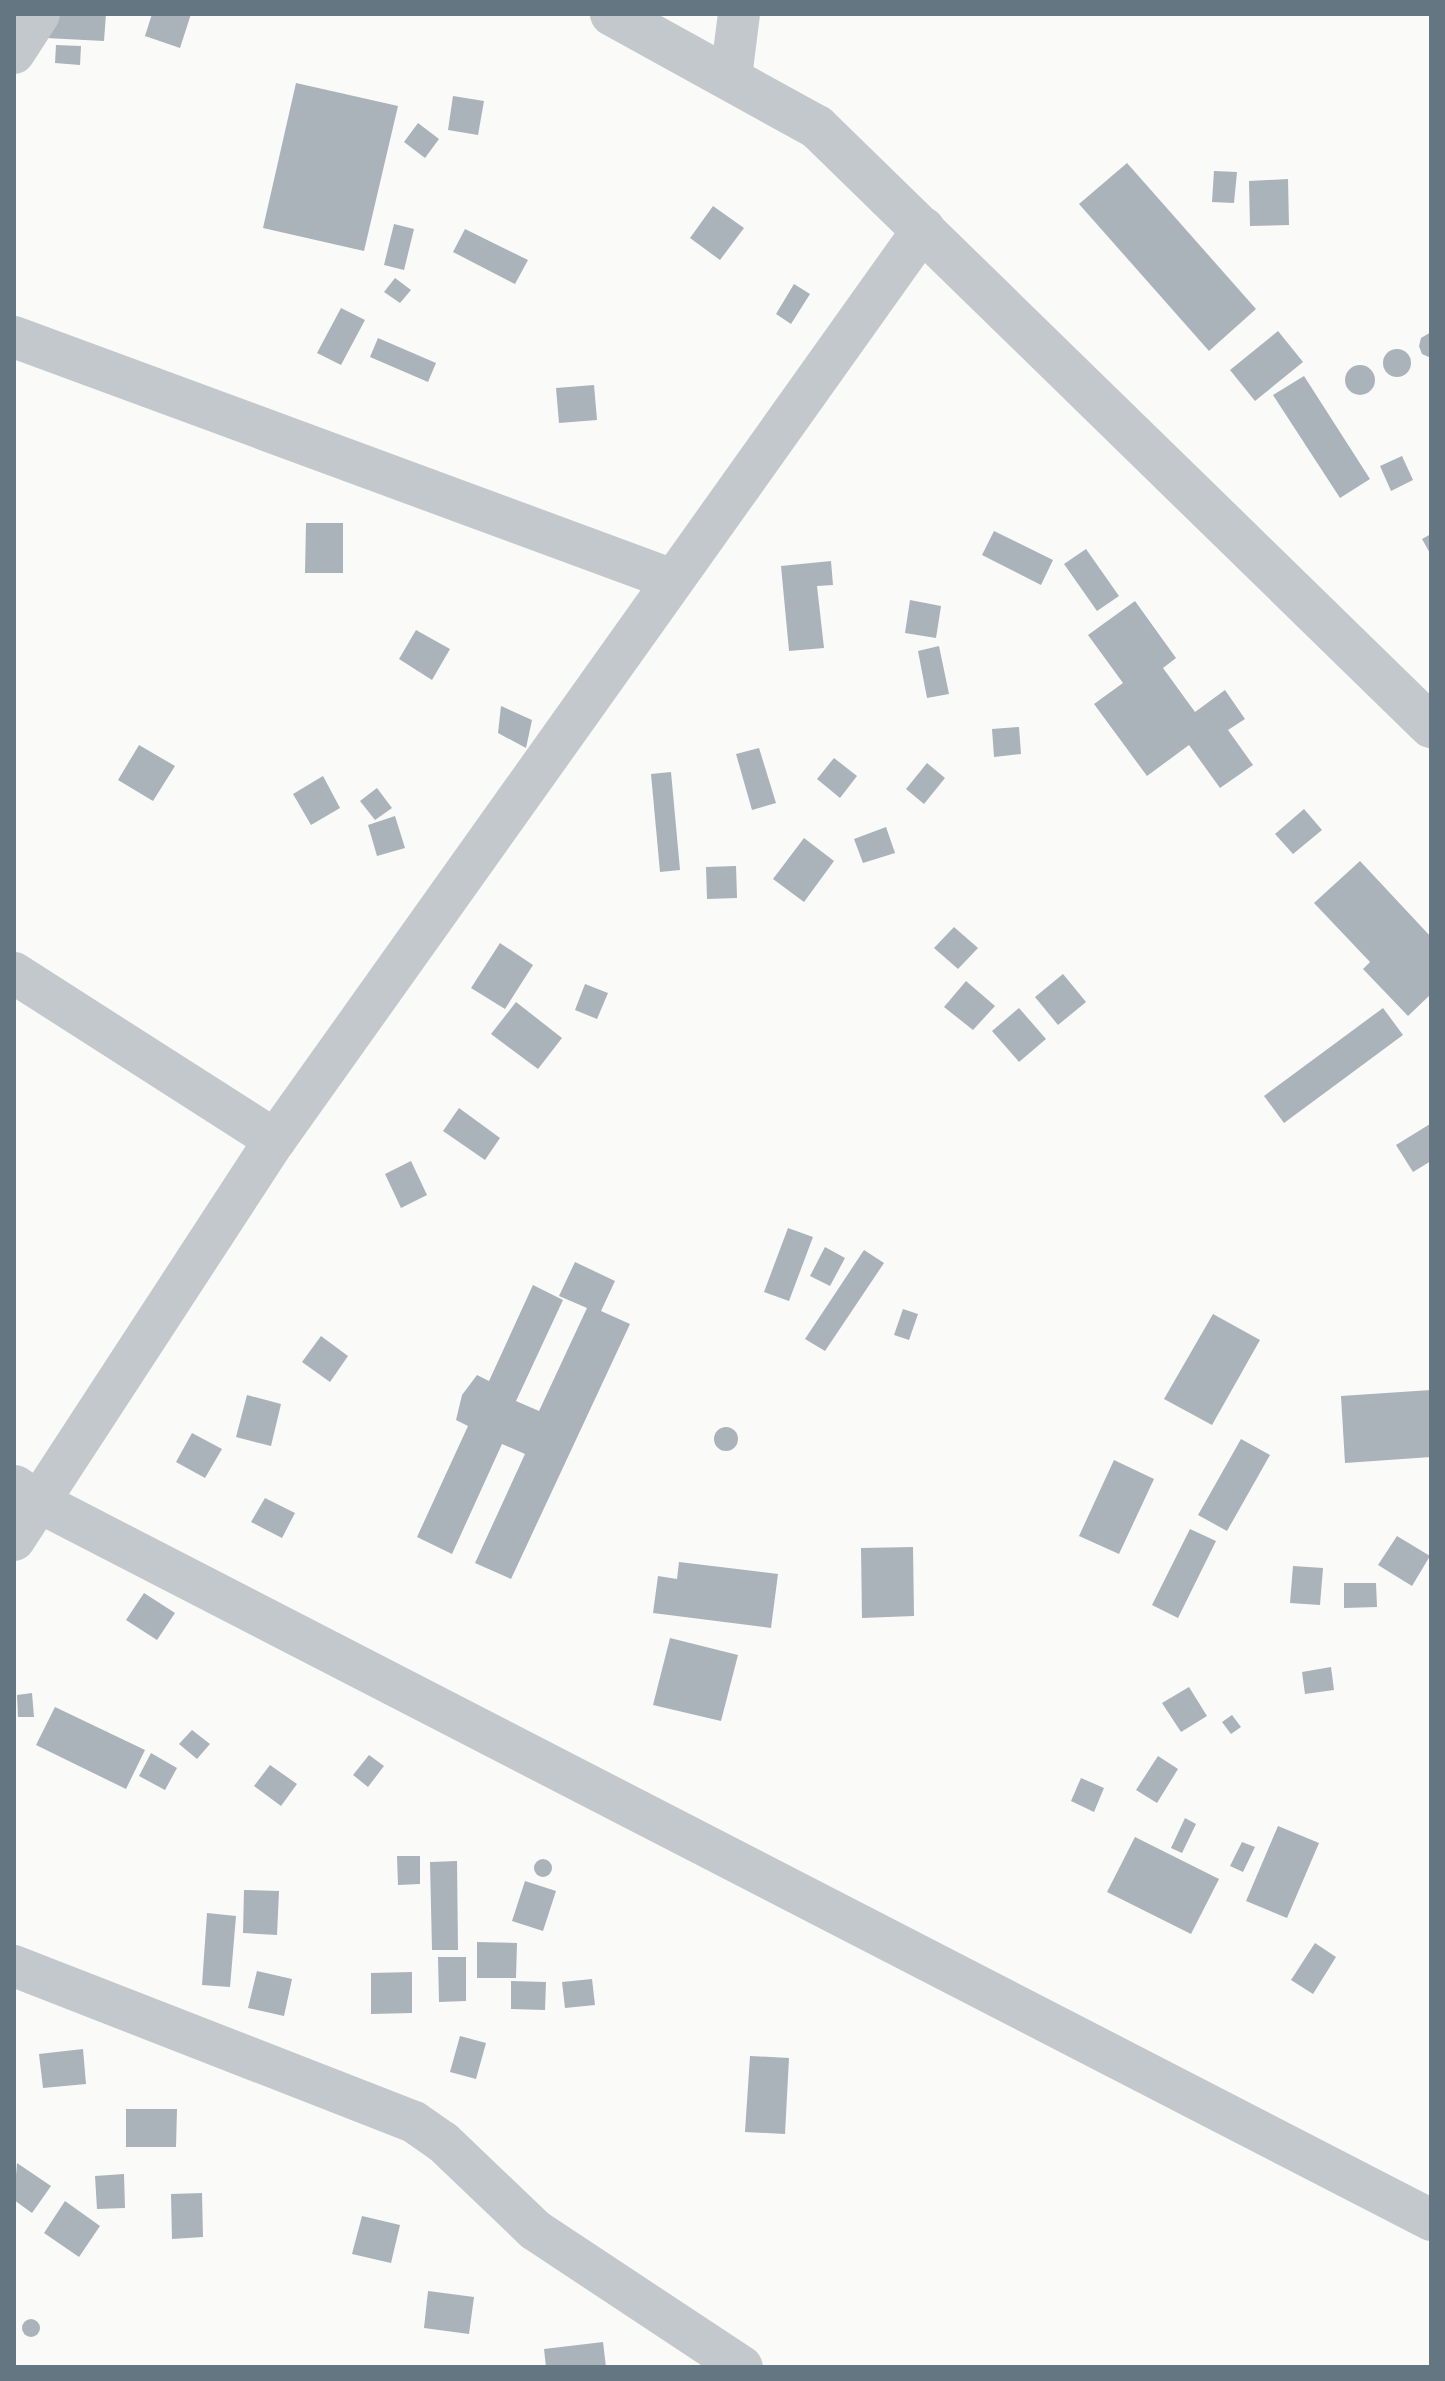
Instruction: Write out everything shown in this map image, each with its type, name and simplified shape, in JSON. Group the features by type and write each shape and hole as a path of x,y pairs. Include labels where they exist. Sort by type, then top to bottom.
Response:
{"street":[{"path":"14,53 39,14"},
{"path":"612,14 817,127 924,228 1431,726"},
{"path":"731,77 739,14"},
{"path":"14,1540 26,1493 924,228"},
{"path":"14,337 673,580"},
{"path":"14,973 275,1140"},
{"path":"26,1493 1431,2220"},
{"path":"14,1966 414,2122 443,2142 535,2230 742,2367"}],"building":[{"path":"48,14 106,14 104,41 46,38"},
{"path":"152,14 191,14 180,48 145,36"},
{"path":"56,45 81,46 80,65 55,63"},
{"path":"296,83 398,106 364,251 263,228"},
{"path":"453,96 484,101 478,135 448,130"},
{"path":"418,123 439,139 425,158 404,142"},
{"path":"1127,163 1256,309 1209,351 1079,204"},
{"path":"1214,171 1237,172 1234,203 1212,202"},
{"path":"1288,179 1289,225 1250,226 1249,181"},
{"path":"713,206 744,228 720,260 690,238"},
{"path":"394,224 414,229 404,270 384,265"},
{"path":"465,229 528,260 515,284 453,252"},
{"path":"395,278 411,290 400,303 384,292"},
{"path":"794,284 810,294 791,324 776,314"},
{"path":"341,308 365,320 341,365 317,353"},
{"path":"1278,331 1303,362 1255,401 1230,370"},
{"path":"1431,332 1431,358 1422,354 1419,346 1421,338"},
{"path":"378,338 436,363 428,382 370,357"},
{"path":"1397,349 1407,353 1411,363 1407,373 1397,377 1387,373 1383,363 1387,353"},
{"path":"1360,365 1371,369 1375,380 1371,391 1360,395 1349,391 1345,380 1349,369"},
{"path":"1304,376 1370,479 1340,498 1273,395"},
{"path":"594,385 597,420 559,423 556,388"},
{"path":"1402,456 1413,480 1391,491 1380,466"},
{"path":"306,523 343,523 343,573 305,573"},
{"path":"994,531 1053,560 1041,585 982,555"},
{"path":"1431,534 1431,555 1422,539"},
{"path":"1086,549 1119,596 1097,611 1064,564"},
{"path":"831,561 833,585 817,586 824,648 789,651 781,566"},
{"path":"910,600 941,606 936,638 905,633"},
{"path":"1135,601 1176,658 1163,668 1195,712 1225,690 1245,719 1228,730 1253,765 1220,788 1189,745 1147,776 1094,704 1123,683 1088,635"},
{"path":"416,630 450,649 432,680 399,659"},
{"path":"939,646 949,694 927,698 918,651"},
{"path":"501,706 532,720 526,748 498,733"},
{"path":"1019,727 1021,754 994,757 992,729"},
{"path":"139,745 175,766 153,801 118,780"},
{"path":"759,748 776,803 752,810 736,754"},
{"path":"834,758 857,776 840,798 817,779"},
{"path":"927,763 945,778 924,804 906,789"},
{"path":"671,772 680,870 660,872 651,774"},
{"path":"323,776 340,808 311,825 293,794"},
{"path":"377,788 392,808 375,820 360,801"},
{"path":"1304,809 1322,830 1293,854 1275,834"},
{"path":"395,816 405,848 377,856 368,825"},
{"path":"886,827 895,853 863,863 854,839"},
{"path":"804,838 834,861 804,902 773,879"},
{"path":"1360,861 1431,937 1431,994 1408,1016 1363,969 1370,962 1314,903"},
{"path":"736,866 737,898 707,899 706,867"},
{"path":"954,927 978,948 958,969 934,948"},
{"path":"500,943 533,965 505,1009 471,988"},
{"path":"1063,974 1086,1002 1058,1025 1035,997"},
{"path":"966,981 995,1006 973,1030 944,1007"},
{"path":"585,984 608,993 597,1019 575,1010"},
{"path":"516,1002 562,1038 538,1069 491,1034"},
{"path":"1019,1008 1046,1039 1019,1062 992,1031"},
{"path":"1383,1008 1403,1035 1284,1123 1264,1096"},
{"path":"459,1108 500,1138 485,1160 443,1131"},
{"path":"1430,1124 1431,1161 1413,1172 1396,1145"},
{"path":"411,1161 427,1195 401,1208 385,1174"},
{"path":"788,1228 813,1237 789,1301 764,1292"},
{"path":"825,1247 845,1258 830,1286 810,1276"},
{"path":"864,1250 884,1263 825,1351 805,1339"},
{"path":"575,1262 615,1281 601,1311 630,1324 511,1579 475,1563 525,1454 502,1444 452,1554 417,1537 468,1426 456,1420 462,1395 477,1375 489,1381 533,1285 563,1300 516,1401 539,1411 587,1308 559,1296"},
{"path":"903,1309 918,1314 909,1340 894,1335"},
{"path":"1213,1314 1260,1340 1212,1425 1164,1399"},
{"path":"321,1336 348,1356 330,1382 302,1362"},
{"path":"1431,1390 1431,1457 1345,1463 1341,1396"},
{"path":"247,1395 281,1404 271,1446 236,1437"},
{"path":"726,1427 735,1430 738,1439 735,1448 726,1451 717,1448 714,1439 717,1430"},
{"path":"192,1433 222,1449 205,1478 176,1462"},
{"path":"1241,1439 1270,1455 1227,1531 1198,1515"},
{"path":"1114,1460 1154,1479 1119,1554 1079,1536"},
{"path":"265,1498 295,1513 282,1538 251,1522"},
{"path":"1190,1529 1216,1541 1178,1618 1152,1605"},
{"path":"1397,1536 1430,1556 1412,1586 1378,1565"},
{"path":"913,1547 914,1616 862,1618 861,1548"},
{"path":"679,1562 778,1574 771,1628 653,1613 658,1576 677,1579"},
{"path":"1293,1566 1323,1568 1320,1605 1290,1603"},
{"path":"1344,1583 1376,1583 1377,1607 1344,1608"},
{"path":"144,1593 175,1613 157,1640 126,1620"},
{"path":"670,1638 738,1655 721,1721 653,1705"},
{"path":"1331,1667 1334,1690 1305,1694 1302,1672"},
{"path":"1189,1687 1207,1716 1181,1732 1162,1703"},
{"path":"32,1693 34,1717 18,1717 17,1695"},
{"path":"55,1707 145,1750 126,1789 36,1745"},
{"path":"1232,1715 1241,1727 1231,1734 1222,1722"},
{"path":"192,1730 210,1744 197,1759 179,1744"},
{"path":"151,1753 177,1768 165,1790 139,1776"},
{"path":"369,1755 384,1766 368,1787 353,1775"},
{"path":"1158,1756 1178,1769 1157,1803 1136,1790"},
{"path":"270,1765 297,1784 281,1806 254,1786"},
{"path":"1081,1778 1104,1788 1094,1812 1071,1801"},
{"path":"1185,1818 1196,1824 1182,1853 1171,1848"},
{"path":"1278,1826 1319,1843 1287,1918 1246,1901"},
{"path":"1135,1837 1219,1879 1191,1934 1107,1892"},
{"path":"1242,1842 1255,1847 1243,1872 1230,1866"},
{"path":"397,1856 420,1856 420,1884 398,1885"},
{"path":"543,1859 552,1868 543,1877 534,1868"},
{"path":"457,1861 458,1950 432,1950 430,1862"},
{"path":"525,1881 556,1891 543,1931 512,1921"},
{"path":"244,1890 279,1891 277,1935 243,1933"},
{"path":"207,1913 236,1916 230,1987 202,1985"},
{"path":"477,1942 517,1943 516,1978 477,1978"},
{"path":"1315,1943 1336,1957 1313,1994 1291,1980"},
{"path":"438,1957 466,1957 466,2001 439,2002"},
{"path":"257,1971 292,1979 284,2016 248,2008"},
{"path":"412,1972 412,2013 371,2014 371,1973"},
{"path":"592,1979 595,2005 565,2008 562,1982"},
{"path":"511,1981 546,1982 545,2010 511,2009"},
{"path":"460,2036 486,2043 476,2079 450,2072"},
{"path":"83,2049 86,2084 43,2088 39,2054"},
{"path":"750,2056 789,2058 785,2134 745,2132"},
{"path":"126,2109 177,2109 176,2147 126,2147"},
{"path":"17,2163 51,2186 32,2213 14,2200"},
{"path":"124,2174 125,2208 97,2209 95,2176"},
{"path":"202,2193 203,2237 172,2239 171,2194"},
{"path":"65,2201 100,2226 79,2257 44,2233"},
{"path":"362,2216 400,2225 391,2263 352,2254"},
{"path":"428,2291 474,2297 469,2334 424,2328"},
{"path":"31,2319 40,2328 31,2337 22,2328"},
{"path":"603,2342 606,2367 546,2367 544,2349"}]}
